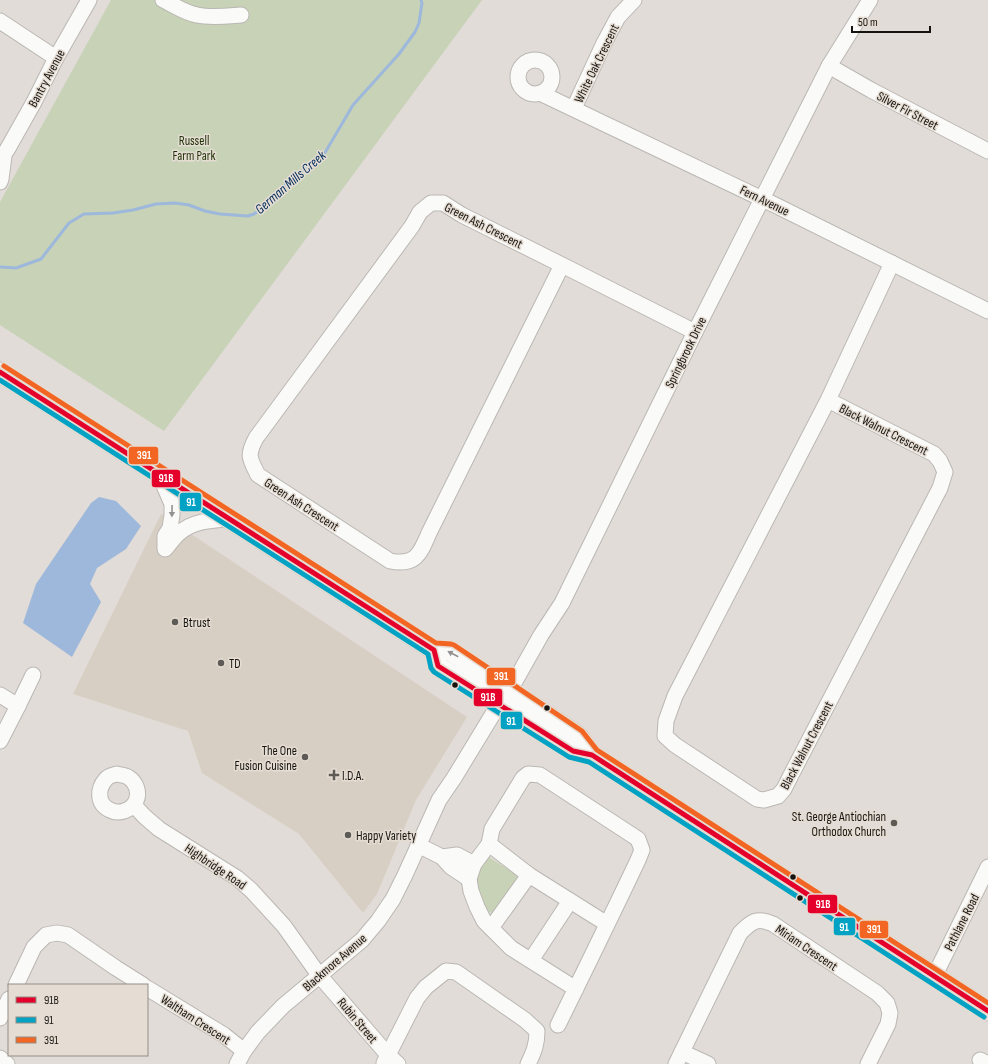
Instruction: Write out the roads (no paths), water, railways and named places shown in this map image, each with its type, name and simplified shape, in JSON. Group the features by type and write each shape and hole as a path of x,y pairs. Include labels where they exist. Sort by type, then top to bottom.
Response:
{"main road":[{"path":"0,372 434,650 438,666 504,697 573,751 592,754 645,790 988,1011"}],"street":[{"name":"Bantry Avenue","path":"0,182 3,153 34,102 56,58 89,0"},
{"path":"162,0 196,15 241,15"},
{"name":"White Oak Crescent","path":"574,108 604,43 618,17 634,0"},
{"name":"Springbrook Drive","path":"504,697 562,603 695,332 829,66 870,0"},
{"path":"0,22 56,58"},
{"name":"Silver Fir Street","path":"829,66 885,98 988,151"},
{"name":"Fern Avenue","path":"540,93 762,198 988,311"},
{"name":"Green Ash Crescent","path":"562,265 422,548 414,560 402,563 390,561 258,475 250,460 251,448 256,438 412,226 420,212 431,203 442,203 462,215 562,265 695,332"},
{"name":"Black Walnut Crescent","path":"828,400 934,454 940,461 945,472 940,488 784,789 778,796 764,800 757,799 675,745 665,736 666,721 676,696 828,400 892,263"},
{"path":"159,474 172,504 170,528 166,536 165,549 179,533 188,526 208,520 229,519"},
{"path":"0,741 33,675"},
{"path":"0,695 18,706"},
{"name":"Blackmore Avenue","path":"241,1057 258,1032 283,1006 362,940 378,921 394,898 438,800 454,778 504,697"},
{"path":"558,1025 576,989 642,850 638,839 540,775 528,774 523,778 492,829 490,844 474,864 469,879 471,892 484,921 512,948 576,989"},
{"name":"Highbridge Road","path":"134,805 159,829 237,878 251,890 284,926 319,975"},
{"path":"490,844 529,875 607,924"},
{"path":"418,845 442,857 451,867 469,879"},
{"path":"442,857 457,856 474,864"},
{"name":"Pathlane Road","path":"934,977 988,867"},
{"path":"491,928 529,875"},
{"path":"531,960 570,901"},
{"name":"Miriam Crescent","path":"708,1064 679,1058 740,933 749,924 758,919 766,920 773,924 876,993 887,1003 890,1013 888,1024 868,1064"},
{"path":"16,984 34,948 46,935 57,933 68,935 141,984"},
{"path":"390,1061 417,998 426,987 446,971 456,972 525,1020 536,1030 537,1042 528,1064"},
{"name":"Rubin Street","path":"319,975 390,1061"},
{"name":"Waltham Crescent","path":"148,989 224,1035 241,1057"},
{"path":"0,1018 8,1001"},
{"path":"0,1058 7,1064"}],"water":[{"path":"99,497 116,501 141,526 126,549 97,568 90,584 101,602 72,657 23,623 36,584 91,503"}],"waterway":[{"name":"German Mills Creek","path":"1,267 16,268 41,259 69,223 84,214 113,213 156,204 175,203 189,205 205,211 220,214 248,216 254,214 263,208 292,178 317,161 326,151 353,105 399,54 415,32 419,23 422,3 421,0"}],"place":[{"name":"Btrust","path":"175,622"},
{"name":"TD","path":"221,663"},
{"name":"The One Fusion Cuisine","path":"305,757"},
{"name":"I.D.A.","path":"334,775"},
{"name":"St. George Antiochian Orthodox Church","path":"894,823"},
{"name":"Happy Variety","path":"348,835"}],"park label":[{"name":"Russell Farm Park","path":"194,148"}]}
